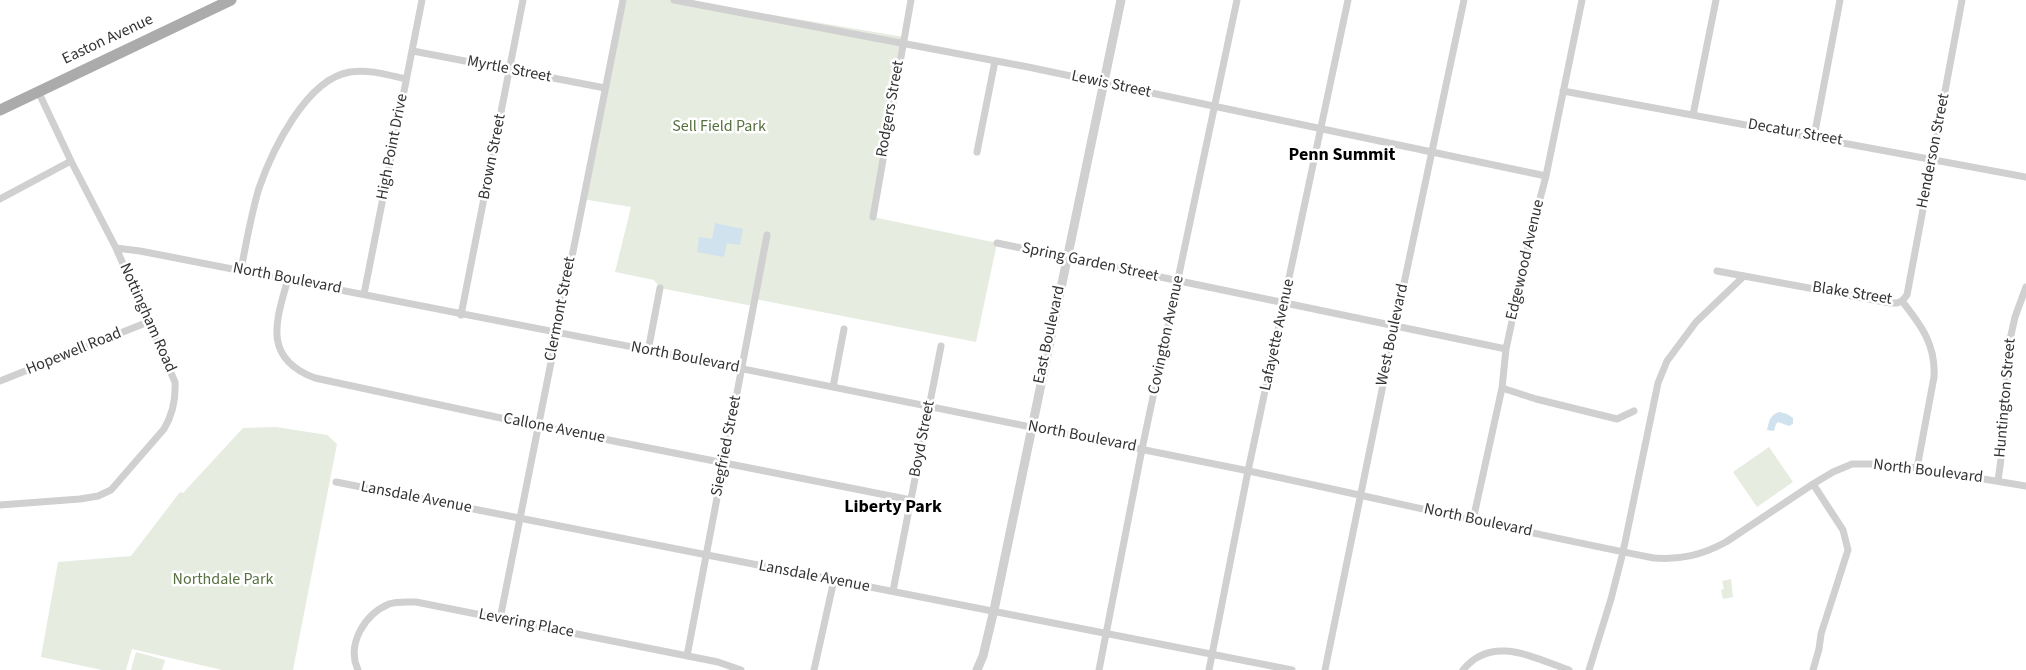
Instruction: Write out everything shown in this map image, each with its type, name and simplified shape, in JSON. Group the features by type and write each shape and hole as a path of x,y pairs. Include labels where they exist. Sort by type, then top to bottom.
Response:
{"main road":[{"name":"Easton Avenue","path":"0,110 231,0"}],"street":[{"name":"High Point Drive","path":"364,294 422,0"},
{"name":"Brown Street","path":"461,315 523,0"},
{"name":"Clermont Street","path":"500,619 623,0"},
{"name":"Lewis Street","path":"674,0 995,61 1546,176"},
{"name":"Rodgers Street","path":"873,217 911,0"},
{"name":"East Boulevard","path":"977,670 983,656 994,610 1121,0"},
{"name":"Covington Avenue","path":"1099,670 1142,449 1237,0"},
{"name":"Lafayette Avenue","path":"1209,670 1248,471 1348,0"},
{"name":"West Boulevard","path":"1325,670 1394,326 1464,0"},
{"name":"Edgewood Avenue","path":"1473,520 1502,388 1506,349 1530,237 1546,176 1582,0"},
{"path":"1693,114 1716,0"},
{"path":"1814,137 1840,0"},
{"name":"Henderson Street","path":"1902,301 1907,295 1962,0"},
{"name":"Myrtle Street","path":"413,51 605,88"},
{"path":"977,152 995,61"},
{"path":"240,270 259,190 265,174 286,131 311,96 332,78 349,72 378,72 406,79"},
{"name":"Nottingham Road","path":"0,505 80,499 98,496 111,490 154,442 170,419 176,396 175,382 116,248 71,161 38,91"},
{"name":"Decatur Street","path":"1563,91 2026,177"},
{"path":"0,199 71,161"},
{"name":"Siegfried Street","path":"687,656 767,235"},
{"name":"Spring Garden Street","path":"997,243 1506,349"},
{"name":"North Boulevard","path":"116,248 288,279 461,315 742,368 1248,471 1623,552 1670,559 1685,558 1713,549 1812,484 1832,472 1852,464 1917,468 2026,486"},
{"name":"Blake Street","path":"1717,271 1890,302 1897,303 1902,301 1921,324 1927,335 1935,366 1917,468"},
{"path":"1589,670 1611,600 1623,552 1658,383 1666,362 1696,322 1744,276"},
{"name":"Callone Avenue","path":"288,279 278,312 276,339 288,360 308,376 538,426 911,500"},
{"name":"Huntington Street","path":"1998,481 2006,421 2009,344 2026,287"},
{"path":"648,351 660,288"},
{"name":"Hopewell Road","path":"0,381 148,322"},
{"path":"832,387 844,329"},
{"name":"Boyd Street","path":"893,591 941,346"},
{"path":"1502,388 1536,399 1617,419 1634,411"},
{"name":"Lansdale Avenue","path":"336,482 1292,670"},
{"path":"1812,484 1843,530 1848,550 1821,634 1813,670"},
{"path":"814,670 834,580"},
{"name":"Levering Place","path":"358,670 354,660 354,649 363,625 374,613 391,603 416,602 718,662 741,670"},
{"path":"1463,670 1479,656 1497,650 1520,654 1569,670"}],"green space":[{"name":"Sell Field Park","path":"623,0 684,0 904,37 873,217 997,243 976,342 755,299 753,306 660,288 654,280 615,272 631,207 582,199"},
{"name":"Northdale Park","path":"276,427 327,435 337,444 293,670 222,670 132,649 126,670 102,670 41,657 58,562 131,556 180,492 183,493 243,428"},
{"path":"1769,447 1793,482 1757,507 1733,472"},
{"path":"1731,579 1733,597 1723,599 1721,590 1724,589 1722,581"},
{"path":"136,652 165,660 162,670 131,670"}],"water":[{"path":"715,223 743,229 740,245 727,243 724,257 697,252 699,237 712,239"},
{"path":"1779,412 1793,418 1793,424 1789,426 1778,422 1774,431 1767,430 1769,421"}],"district":[{"name":"Penn Summit","path":"1342,156"},
{"name":"Liberty Park","path":"893,508"}]}
